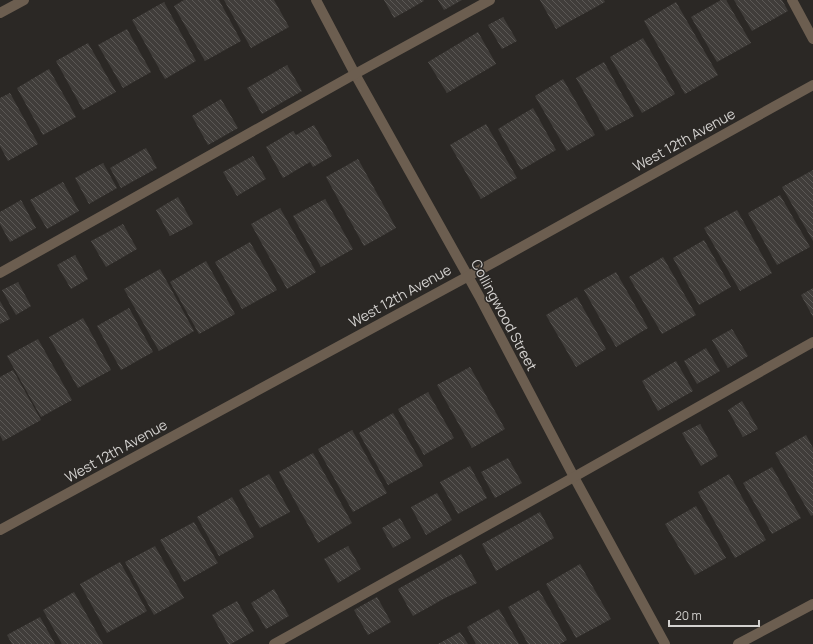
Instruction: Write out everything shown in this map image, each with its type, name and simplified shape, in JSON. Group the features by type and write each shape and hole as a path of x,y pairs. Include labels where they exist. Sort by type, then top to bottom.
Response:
{"street":[{"path":"0,13 24,0"},
{"name":"Collingwood Street","path":"316,0 354,74 468,276 574,477 666,644"},
{"path":"0,273 354,74 490,0"},
{"path":"792,0 813,39"},
{"name":"West 12th Avenue","path":"0,530 468,276 813,85"},
{"path":"274,644 813,342"},
{"path":"738,644 813,604"}],"building":[{"path":"184,0 219,0 241,41 205,61 174,6"},
{"path":"224,0 274,0 289,27 251,48"},
{"path":"384,0 423,0 424,1 394,18"},
{"path":"438,0 462,0 444,10"},
{"path":"540,0 604,0 605,2 556,29"},
{"path":"721,0 726,0 751,43 717,62 691,17"},
{"path":"734,0 782,0 788,11 752,31"},
{"path":"164,2 196,61 165,79 132,20"},
{"path":"676,2 718,75 685,94 644,21"},
{"path":"503,17 517,41 502,49 488,25"},
{"path":"127,29 151,72 123,88 98,45"},
{"path":"478,32 496,64 447,93 428,62"},
{"path":"643,38 675,94 642,113 610,57"},
{"path":"88,43 116,92 83,110 56,61"},
{"path":"604,62 634,116 606,131 576,78"},
{"path":"287,65 302,91 262,114 247,88"},
{"path":"49,69 76,117 43,135 17,88"},
{"path":"563,79 595,135 567,151 535,96"},
{"path":"10,93 38,144 8,161 0,146 0,98"},
{"path":"221,99 238,128 208,145 192,116"},
{"path":"533,108 556,150 521,170 498,129"},
{"path":"486,124 517,178 481,199 450,145"},
{"path":"314,125 332,156 313,167 310,162 283,178 266,147 293,131 296,135"},
{"path":"146,148 157,168 121,188 110,168"},
{"path":"253,156 266,179 237,196 223,172"},
{"path":"358,159 396,228 364,246 326,177"},
{"path":"103,163 117,188 89,204 75,178"},
{"path":"813,170 813,241 782,187"},
{"path":"63,182 79,211 47,229 30,200"},
{"path":"780,195 810,247 777,265 748,213"},
{"path":"178,197 193,224 170,236 156,210"},
{"path":"325,199 353,249 321,267 293,216"},
{"path":"21,200 36,228 10,242 0,224 0,212"},
{"path":"280,208 316,272 287,289 251,224"},
{"path":"737,210 772,273 740,291 704,228"},
{"path":"123,224 137,249 106,267 91,241"},
{"path":"704,240 731,287 699,305 673,258"},
{"path":"250,242 277,290 242,309 215,262"},
{"path":"75,255 88,279 71,289 57,265"},
{"path":"663,257 696,315 662,334 629,277"},
{"path":"206,261 235,314 199,334 170,282"},
{"path":"160,269 194,331 159,351 124,289"},
{"path":"616,272 648,328 616,347 584,290"},
{"path":"18,282 31,306 16,315 2,290"},
{"path":"813,288 813,317 801,295"},
{"path":"577,297 606,349 576,367 546,315"},
{"path":"0,301 10,319 0,324"},
{"path":"129,308 153,352 121,370 97,326"},
{"path":"83,318 111,370 78,388 49,337"},
{"path":"732,329 748,356 728,368 712,340"},
{"path":"38,339 72,400 41,417 7,356"},
{"path":"706,348 720,371 697,384 684,361"},
{"path":"676,361 693,391 658,411 642,381"},
{"path":"470,367 505,429 472,448 437,385"},
{"path":"13,370 41,420 3,441 0,435 0,377"},
{"path":"428,392 454,438 424,455 398,409"},
{"path":"742,401 758,429 743,437 728,410"},
{"path":"393,413 423,466 388,485 359,433"},
{"path":"700,424 718,456 701,466 682,433"},
{"path":"352,430 387,493 353,512 318,449"},
{"path":"806,435 813,448 813,515 811,516 775,453"},
{"path":"313,453 352,523 318,543 279,472"},
{"path":"508,458 522,483 495,498 481,472"},
{"path":"470,466 487,498 458,514 440,482"},
{"path":"772,467 801,518 772,534 743,483"},
{"path":"269,474 290,512 260,528 239,490"},
{"path":"729,474 766,540 735,558 698,492"},
{"path":"437,493 452,520 426,535 411,507"},
{"path":"232,497 254,537 219,556 197,517"},
{"path":"696,506 726,558 695,575 665,524"},
{"path":"540,512 554,538 496,571 482,544"},
{"path":"400,518 411,538 393,548 382,528"},
{"path":"194,522 218,563 184,582 160,540"},
{"path":"155,546 184,598 154,615 125,562"},
{"path":"348,546 361,569 338,583 324,559"},
{"path":"461,554 477,583 445,598 413,616 398,589"},
{"path":"120,562 147,611 107,633 80,584"},
{"path":"580,564 611,619 576,638 546,584"},
{"path":"274,589 289,616 266,629 251,603"},
{"path":"539,590 567,640 560,644 528,644 508,607"},
{"path":"74,592 103,644 62,644 43,610"},
{"path":"377,597 391,622 368,635 354,610"},
{"path":"237,601 254,631 231,644 228,644 212,615"},
{"path":"499,609 519,644 476,644 467,627"},
{"path":"40,617 55,644 12,644 7,635"},
{"path":"460,632 468,644 438,644"}]}
